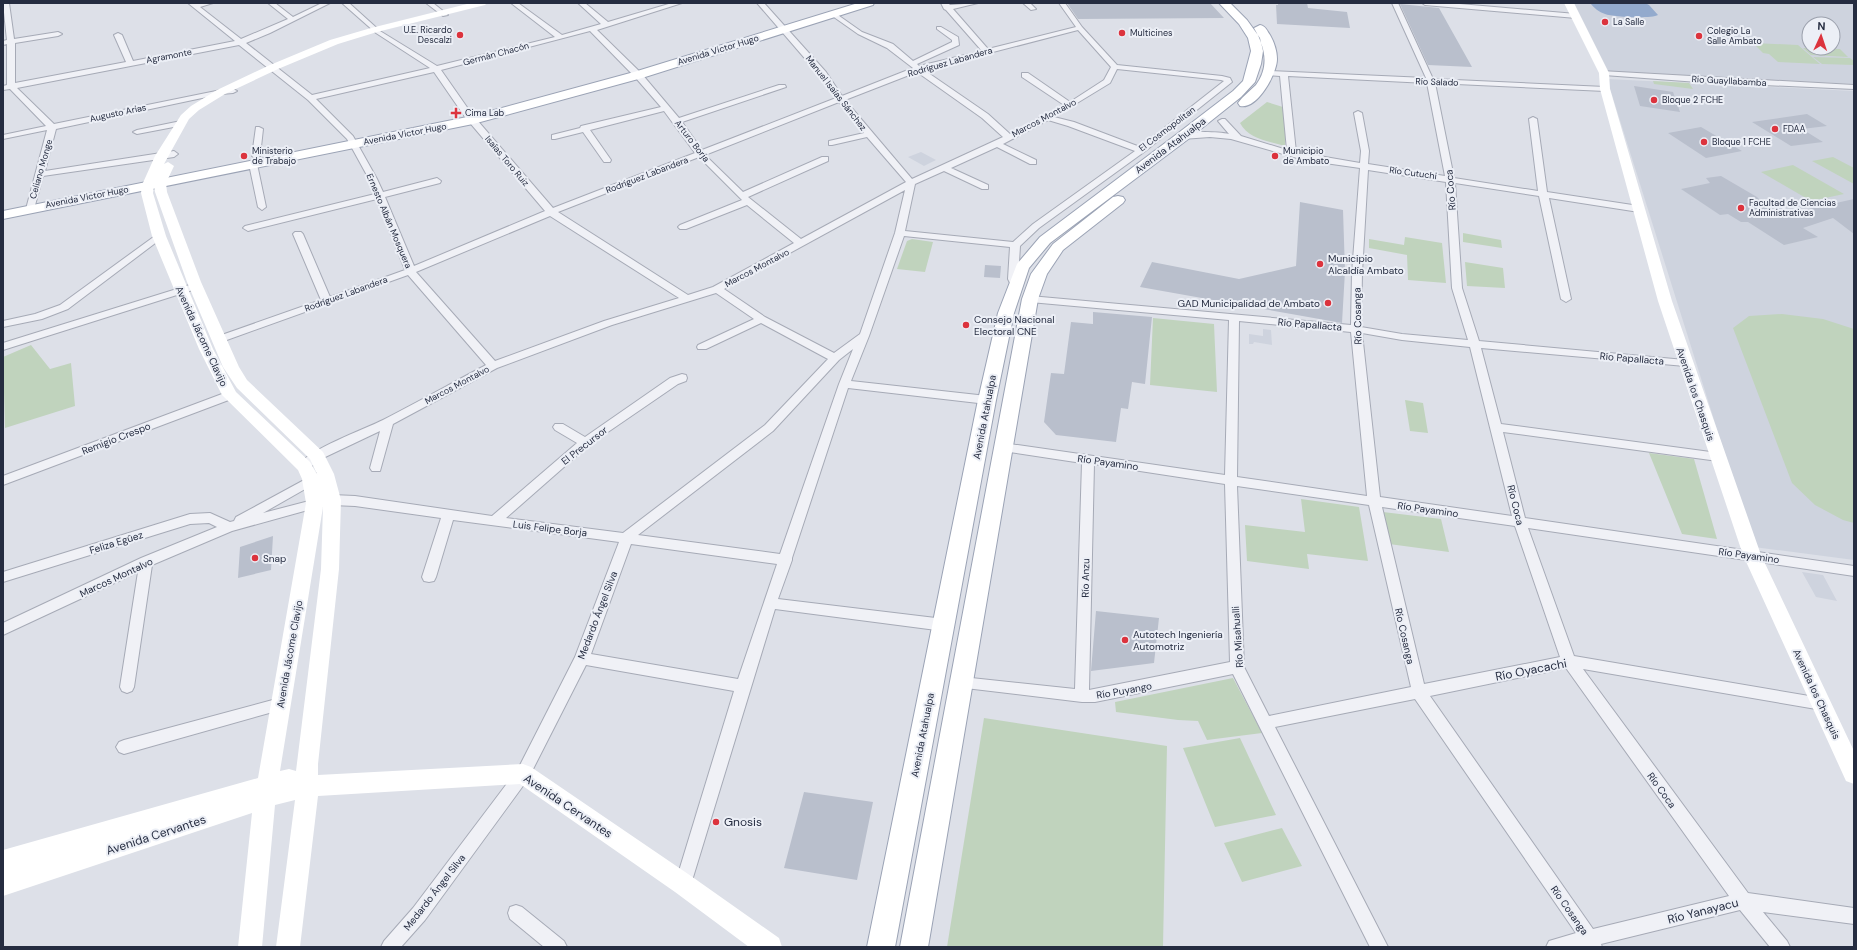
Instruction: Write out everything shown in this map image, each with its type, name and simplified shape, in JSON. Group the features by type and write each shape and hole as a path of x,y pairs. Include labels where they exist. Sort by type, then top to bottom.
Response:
{"main road":[{"name":"Avenida Victor Hugo","path":"3,208 31,205 471,118 636,72 781,27 847,3"},
{"name":"Avenida Victor Hugo","path":"781,27 869,3"},
{"name":"Avenida Atahualpa","path":"881,947 987,400 1006,313 1015,285 1022,267 1045,240 1182,137 1237,94 1249,82 1257,51 1254,38 1243,22 1224,3"},
{"name":"Avenida Atahualpa","path":"914,947 1030,299 1039,274 1058,247 1222,121 1276,74 1265,36 1256,22 1237,3"},
{"name":"Avenida Victor Hugo","path":"3,215 31,205"}],"street":[{"path":"6,3 11,42 7,87"},
{"path":"193,5 210,3"},
{"path":"271,3 294,20"},
{"name":"Agramonte","path":"7,87 241,42 294,20 327,3"},
{"name":"Isaías Toro Ruiz","path":"346,3 376,31 436,69 471,118 551,212 686,298"},
{"path":"429,3 444,14"},
{"path":"444,14 482,3"},
{"path":"156,180 161,156 181,123 195,108 221,92 276,69 376,31 493,3"},
{"path":"514,3 560,37"},
{"path":"581,3 607,25"},
{"name":"Germán Chacón","path":"311,98 436,69 592,29 679,3"},
{"name":"Manuel Isaías Sánchez","path":"760,3 823,74 868,134 911,183"},
{"path":"945,5 975,3"},
{"path":"1026,3 1032,9"},
{"path":"1062,3 1080,28 1115,67"},
{"name":"Río Coca","path":"1395,3 1431,82 1439,116 1450,178 1457,288 1475,344 1520,523 1569,661 1743,901 1781,947"},
{"path":"1425,3 1572,10"},
{"name":"Ernesto Albán Mosquera","path":"193,5 311,98 352,141 373,179 378,195 411,271 493,366"},
{"path":"945,5 988,52"},
{"name":"Avenida los Chasquis","path":"1572,10 1604,73 1605,89 1665,301 1752,555 1854,774"},
{"path":"833,14 860,33 890,46 915,67 985,116 1008,137"},
{"path":"915,67 956,42 955,39 939,28"},
{"name":"Rodríguez Labandera","path":"220,339 411,271 551,212 841,100 915,67 988,52 1080,28"},
{"name":"Arturo Borja","path":"592,29 636,72 677,121 700,154 746,199 801,244"},
{"path":"3,43 58,34"},
{"path":"118,35 130,63"},
{"name":"Marcos Montalvo","path":"229,526 388,422 493,366 608,323 717,289 911,183 997,144 1046,117 1070,106 1107,81 1115,67"},
{"name":"El Cosmopolitan","path":"1015,245 1036,226 1141,150 1228,82 1227,80 1115,67"},
{"path":"156,180 174,154 188,128 196,117 206,108 233,91 276,69"},
{"name":"Rio Guayllabamba","path":"1604,73 1698,80 1854,87"},
{"path":"1276,74 1292,154"},
{"name":"Río Salado","path":"1276,74 1605,89"},
{"path":"1025,75 1070,106"},
{"name":"Celiano Monge","path":"7,87 52,127 31,205"},
{"path":"677,121 782,87"},
{"name":"Augusto Arias","path":"3,137 221,92 233,91"},
{"path":"555,137 584,128 666,108"},
{"name":"Río Cosanga","path":"1358,112 1365,151 1356,273 1356,329 1374,501 1419,692 1591,943"},
{"path":"1046,117 1071,124 1141,150"},
{"path":"1533,119 1543,192 1566,299"},
{"name":"Río Cutuchi","path":"1222,121 1237,137"},
{"path":"136,132 181,123"},
{"path":"584,128 607,160"},
{"path":"259,129 255,160 262,207"},
{"path":"832,143 868,134"},
{"name":"Río Cutuchi","path":"1182,137 1203,135 1237,137 1292,154 1363,166 1543,192 1639,209"},
{"path":"997,144 1033,162"},
{"path":"40,174 174,154"},
{"path":"683,227 746,199 825,159"},
{"path":"945,168 985,187"},
{"name":"Avenida Jácome Clavijo","path":"156,180 147,193 159,236 188,289 220,339 231,367 242,384 314,469 315,503 266,792 250,947"},
{"name":"Avenida Jácome Clavijo","path":"156,180 161,192 206,349 230,395 314,469"},
{"path":"248,228 437,181"},
{"path":"683,884 743,686 770,603 786,560 844,384 864,336 900,233 911,183"},
{"path":"900,233 1015,245 1013,279 1015,285"},
{"path":"298,234 326,300"},
{"path":"3,324 38,317 64,307 159,236"},
{"path":"3,347 188,289"},
{"path":"717,289 761,319 836,358"},
{"name":"Río Papallacta","path":"1030,299 1356,329 1402,337 1686,362"},
{"name":"Río Misahualli","path":"1234,317 1231,479 1237,668 1379,947"},
{"path":"702,347 761,319"},
{"path":"627,537 769,428 836,358 864,336"},
{"name":"El Precursor","path":"494,522 586,442 674,381 682,378"},
{"path":"844,384 987,400"},
{"name":"Remigio Crespo","path":"3,481 230,395"},
{"path":"376,468 388,422"},
{"path":"559,427 586,442"},
{"path":"1497,427 1718,457"},
{"name":"Río Payamino","path":"1003,447 1231,479 1520,523 1752,555 1854,571"},
{"name":"Río Anzu","path":"1082,696 1088,459"},
{"path":"288,947 308,786 307,764 330,569 332,500 314,469"},
{"name":"Luis Felipe Borja","path":"315,503 332,500 355,501 494,522 627,537 786,560"},
{"name":"Marcos Montalvo","path":"3,629 146,562 229,526 315,503"},
{"path":"429,577 448,515"},
{"name":"Feliza Egüez","path":"3,577 190,519 210,518 229,526"},
{"name":"Medardo Ángel Silva","path":"390,947 419,914 524,774 582,658 627,537"},
{"path":"127,687 146,562"},
{"path":"770,603 944,625"},
{"path":"582,658 743,686"},
{"name":"Río Oyacachi","path":"1265,723 1569,661 1822,704"},
{"name":"Río Puyango","path":"962,683 1082,696 1095,696 1237,668"},
{"path":"124,748 280,704"},
{"name":"Avenida Cervantes","path":"3,861 266,792 308,786 524,774 683,884 770,947"},
{"name":"Avenida Cervantes","path":"3,884 266,792"},
{"name":"Río Yanayacu","path":"1555,947 1591,943 1743,901 1854,916"},
{"path":"516,913 558,947"}],"shaded area":[{"name":"Colegio La Salle Ambato","path":"1572,3 1854,3 1854,84 1607,72"},
{"path":"1607,79 1854,91 1854,560 1754,547"},
{"path":"921,152 936,160 924,166 908,157"},
{"path":"1263,329 1271,330 1272,345 1254,342 1253,344 1249,344 1249,334 1263,336"},
{"path":"1802,572 1823,575 1837,601 1816,597"}],"green space":[{"path":"1753,43 1798,45 1801,48 1801,56 1811,56 1820,64 1778,62 1769,54 1763,53"},
{"path":"1841,50 1848,57 1830,56 1841,56"},
{"path":"1813,57 1850,58 1854,61 1854,65 1822,64"},
{"path":"1653,81 1689,83 1693,89 1654,84"},
{"path":"1267,102 1286,108 1285,146 1260,139 1248,133 1240,123"},
{"path":"1833,157 1854,168 1854,184 1812,161"},
{"path":"1793,165 1844,194 1811,201 1761,172"},
{"path":"1463,233 1501,240 1502,248 1463,242"},
{"path":"1405,237 1442,243 1446,283 1408,280 1407,255 1369,248 1369,239 1404,245"},
{"path":"912,239 933,242 925,272 897,269 907,241"},
{"path":"1465,262 1503,268 1505,288 1467,286"},
{"path":"1782,314 1823,319 1854,329 1854,523 1843,520 1815,505 1792,483 1733,328 1749,316"},
{"path":"1153,318 1214,324 1217,392 1150,385"},
{"path":"31,345 50,369 71,363 75,406 5,428 3,357"},
{"path":"1405,400 1423,403 1428,433 1410,431"},
{"path":"1649,453 1694,459 1717,539 1682,534"},
{"path":"1301,499 1359,507 1368,561 1307,554 1309,569 1247,561 1245,525 1305,532"},
{"path":"1383,512 1441,519 1449,552 1389,544"},
{"path":"1233,678 1262,733 1207,740 1198,721 1116,712 1115,702"},
{"path":"984,718 1167,746 1163,947 947,947"},
{"path":"1240,738 1276,815 1215,827 1183,748"},
{"path":"1282,828 1302,866 1242,882 1224,843"}],"water":[{"path":"1590,3 1645,3 1649,5 1658,15 1623,17 1609,15 1599,11"}],"building":[{"path":"1067,3 1210,3 1224,18 1078,19"},
{"path":"1278,3 1307,3 1308,8 1347,12 1350,28 1277,24 1276,5 1278,5"},
{"path":"1400,4 1439,8 1472,67 1428,65"},
{"name":"Bloque 2 FCHE","path":"1634,86 1673,92 1680,112 1640,106"},
{"path":"1807,114 1827,126 1802,129 1823,142 1791,146 1752,122"},
{"name":"Bloque 1 FCHE","path":"1701,127 1742,151 1706,158 1668,133"},
{"name":"Facultad de Ciencias Administrativas","path":"1721,176 1757,197 1782,215 1854,199 1854,234 1833,218 1803,228 1818,237 1784,245 1748,222 1741,222 1728,214 1720,215 1681,189 1710,183 1706,178"},
{"name":"Municipio Alcaldía Ambato","path":"1300,202 1343,210 1345,271 1342,323 1140,287 1152,262 1239,279 1296,266"},
{"path":"985,265 1001,266 1000,278 984,277"},
{"path":"1093,312 1152,317 1145,384 1132,382 1128,409 1121,408 1116,442 1056,435 1044,422 1051,373 1064,374 1071,322 1093,324"},
{"name":"Snap","path":"273,536 271,570 238,578 240,547"},
{"name":"Autotech Ingeniería Automotriz","path":"1096,611 1159,618 1154,663 1091,671"},
{"path":"804,792 873,802 857,880 784,868"}],"place":[{"name":"La Salle","path":"1605,22"},
{"name":"Multicines","path":"1122,33"},
{"name":"U.E. Ricardo Descalzi","path":"460,35"},
{"name":"Colegio La Salle Ambato","path":"1699,36"},
{"name":"Bloque 2 FCHE","path":"1654,100"},
{"name":"Cima Lab","path":"456,113"},
{"name":"FDAA","path":"1775,129"},
{"name":"Bloque 1 FCHE","path":"1704,142"},
{"name":"Ministerio de Trabajo","path":"244,156"},
{"name":"Municipio de Ambato","path":"1275,156"},
{"name":"Facultad de Ciencias Administrativas","path":"1741,208"},
{"name":"Municipio Alcaldía Ambato","path":"1320,264"},
{"name":"GAD Municipalidad de Ambato","path":"1328,303"},
{"name":"Consejo Nacional Electoral CNE","path":"966,325"},
{"name":"Snap","path":"255,558"},
{"name":"Autotech Ingeniería Automotriz","path":"1125,640"},
{"name":"Gnosis","path":"716,822"}]}
